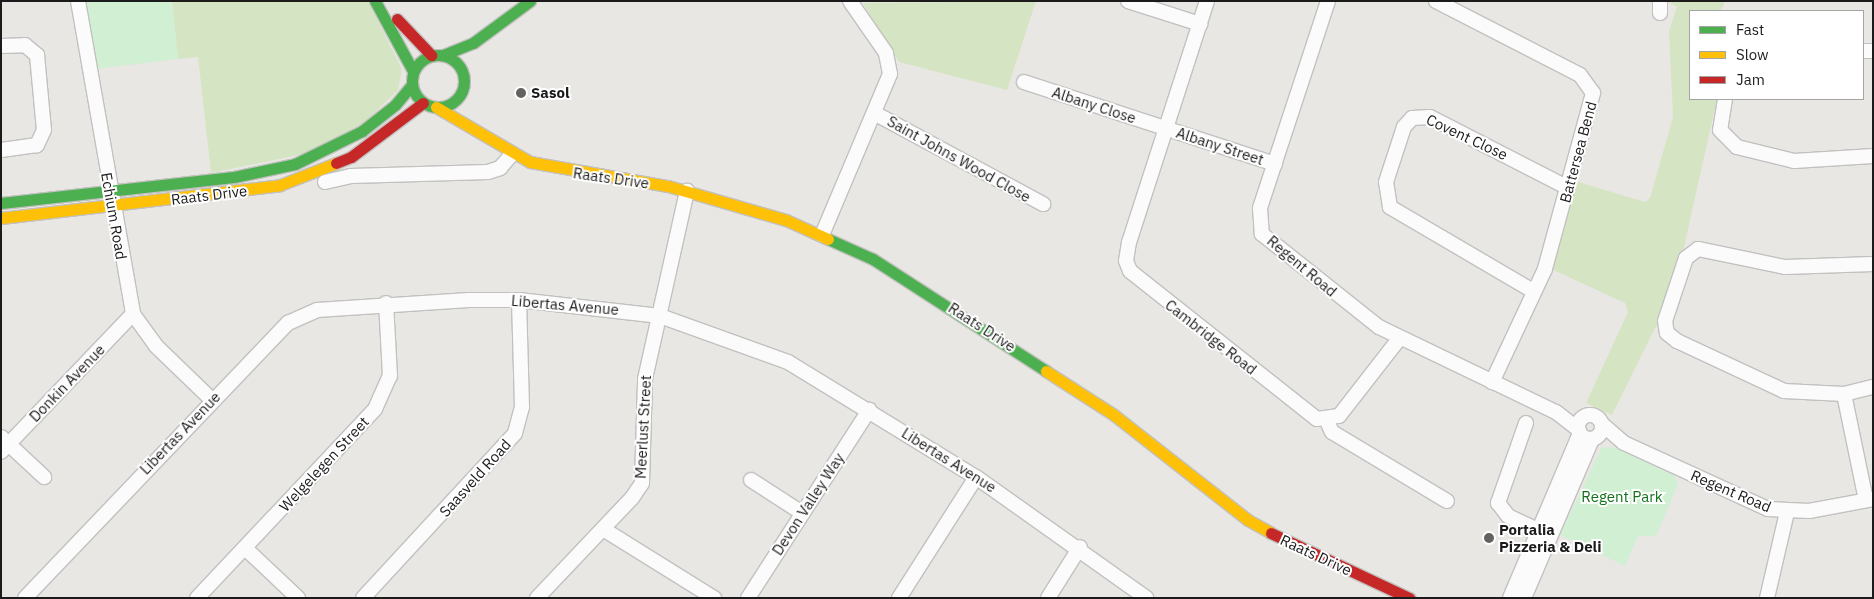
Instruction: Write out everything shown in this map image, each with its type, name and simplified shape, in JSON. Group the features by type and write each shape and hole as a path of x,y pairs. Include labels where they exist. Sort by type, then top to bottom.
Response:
{"street":[{"name":"Echium Road","path":"78,1 133,314 156,346 212,400"},
{"path":"375,1 413,71 412,85 423,103 436,108 453,103 463,89"},
{"path":"381,1 415,43 459,65 464,77"},
{"path":"413,71 437,55 473,43 530,1"},
{"path":"822,235 890,80 889,63 850,1"},
{"path":"1128,1 1200,24"},
{"name":"Cambridge Road","path":"1207,1 1129,242 1126,261 1130,271 1309,414 1327,421"},
{"name":"Regent Road","path":"1328,1 1259,215 1266,240 1364,316 1399,339 1556,412 1590,433 1624,443 1760,506 1787,512 1869,499"},
{"name":"Battersea Bend","path":"1436,1 1580,75 1590,84 1593,103 1545,269 1533,291 1492,382"},
{"path":"476,128 467,111 463,89 464,77 472,59 518,11"},
{"path":"1,46 26,45 37,55 44,130 37,145 1,150"},
{"name":"Albany Close","path":"1024,82 1165,128"},
{"name":"Raats Drive","path":"1,203 234,177 295,164 362,131 395,105 412,85"},
{"path":"1725,100 1720,130 1737,147 1794,161 1873,156"},
{"name":"Raats Drive","path":"1,218 258,189 310,176 351,157 423,103"},
{"name":"Raats Drive","path":"436,108 476,128 512,154 556,170 687,191 764,212 822,235 895,271 1085,395 1264,529 1409,598"},
{"name":"Saint Johns Wood Close","path":"876,114 1043,204"},
{"name":"Covent Close","path":"1533,291 1390,207 1386,182 1404,127 1412,118 1430,117 1568,188"},
{"name":"Albany Street","path":"1165,128 1275,164"},
{"path":"325,182 351,176 488,172 500,168 512,154"},
{"name":"Meerlust Street","path":"537,598 603,529 642,483 644,379 660,316 687,191"},
{"path":"1873,264 1786,267 1698,248 1686,258 1665,321 1673,339 1779,389 1844,394 1873,387"},
{"name":"Libertas Avenue","path":"25,598 277,332 301,315 386,303 519,300 660,316 788,362 976,476 1080,548 1146,598"},
{"name":"Saasveld Road","path":"363,598 515,433 522,407 519,300"},
{"name":"Welgelegen Street","path":"197,598 367,419 380,400 391,361 386,303"},
{"name":"Donkin Avenue","path":"4,444 133,314"},
{"path":"1399,339 1339,416 1327,421 1332,432 1447,501"},
{"path":"1844,394 1869,499"},
{"name":"Devon Valley Way","path":"748,598 869,410"},
{"name":"Regent Road","path":"1556,412 1586,416 1590,433"},
{"path":"1526,423 1498,503 1508,516 1545,533"},
{"path":"1510,598 1545,533 1590,433"},
{"path":"4,444 44,477"},
{"path":"899,598 976,476"},
{"path":"752,480 802,514"},
{"path":"1767,598 1787,512"},
{"path":"603,529 706,596"},
{"path":"1524,598 1545,533"},
{"path":"244,548 298,598"},
{"path":"1048,598 1080,548"}],"green space":[{"path":"84,1 172,1 178,59 95,69"},
{"path":"172,1 368,1 402,69 398,90 365,122 308,153 211,173 198,57 178,59"},
{"path":"1036,1 1007,90 899,62 863,3"},
{"path":"1668,1 1725,1 1721,10 1689,10 1689,100 1717,100 1682,256 1663,312 1612,415 1586,403 1628,312 1625,303 1549,268 1575,181 1645,202 1650,198 1673,117 1669,31 1677,7"},
{"name":"Regent Park","path":"1602,447 1616,448 1674,475 1678,484 1656,536 1638,536 1625,566 1560,535"}],"traffic: fast":[{"path":"375,1 413,71"},
{"path":"443,55 473,43 530,1"},
{"path":"433,55 443,55 457,62 464,76 464,81 464,86 457,100 443,107 433,107 423,103 416,96 412,86 412,76 416,66 423,59 433,55"},
{"path":"1,203 234,177 295,164 362,131 395,105 412,85"},
{"path":"828,239 873,259 1046,371"}],"traffic: slow":[{"path":"436,107 530,162 668,186 786,220 828,239"},
{"path":"1,218 280,185 336,163"},
{"path":"1046,371 1114,415 1248,520 1271,533"}],"traffic: jam":[{"path":"397,19 431,55"},
{"path":"336,163 351,157 423,103"},
{"path":"1271,533 1409,598"}],"place":[{"name":"Sasol","path":"521,93"},
{"name":"Portalia Pizzeria & Deli","path":"1489,538"}]}
